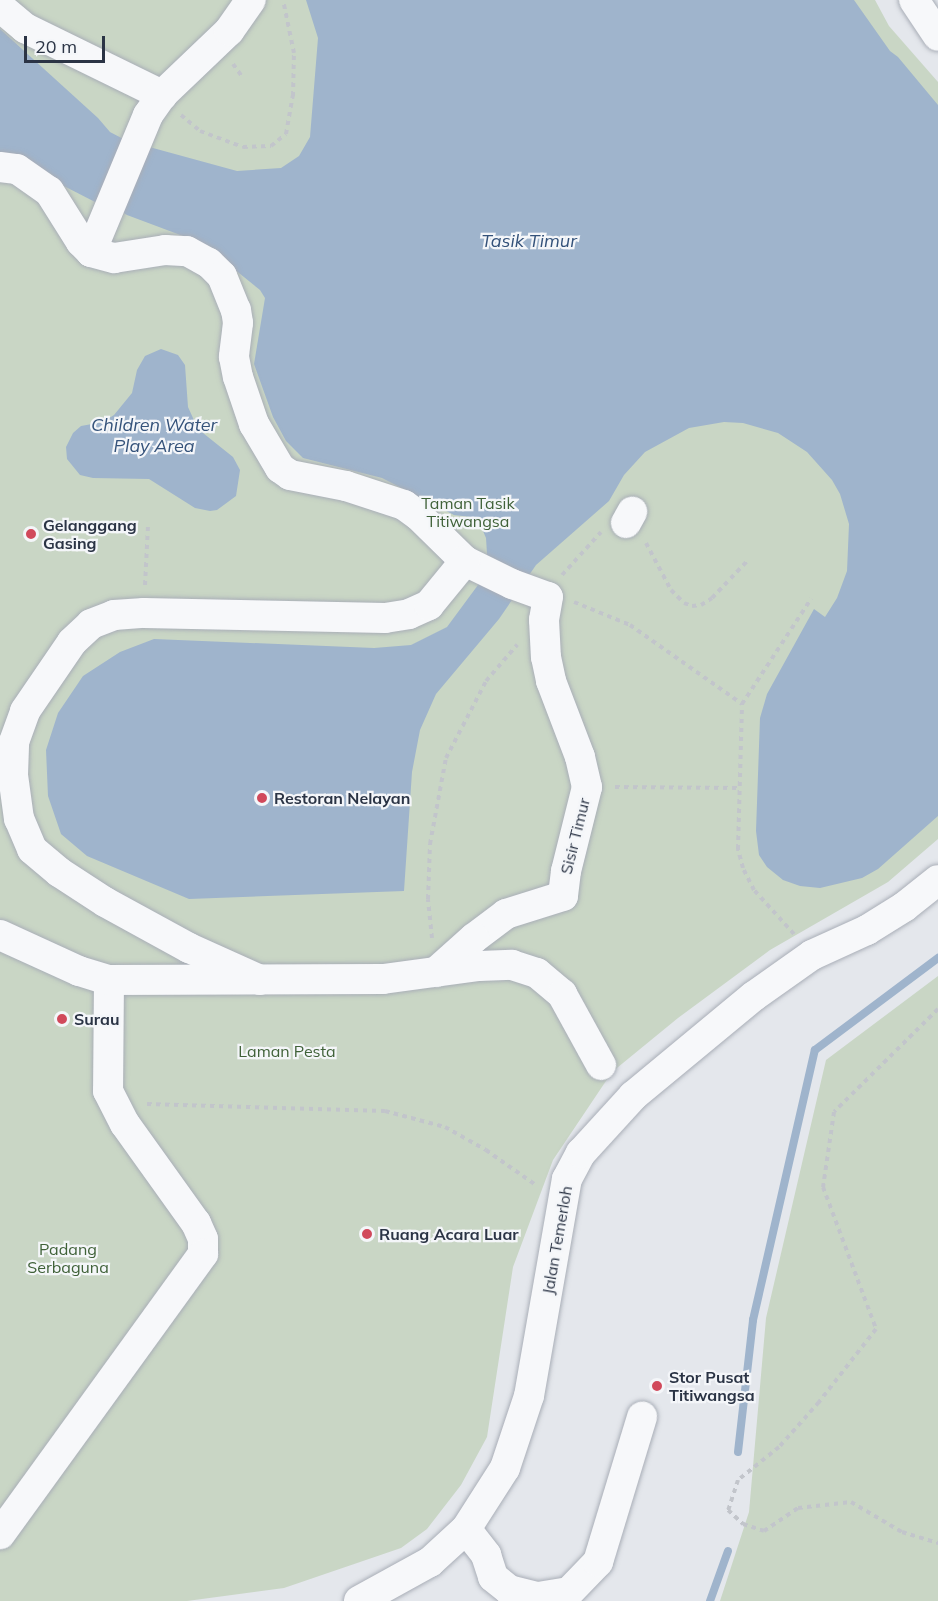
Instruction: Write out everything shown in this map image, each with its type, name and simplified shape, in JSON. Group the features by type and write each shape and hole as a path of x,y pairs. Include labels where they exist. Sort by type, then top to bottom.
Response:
{"street":[{"path":"91,252 140,130 162,95 230,31 251,0"},
{"path":"914,0 938,36"},
{"path":"0,7 25,28 162,95"},
{"path":"0,167 17,170 49,190 81,242 91,252 114,258 175,250 198,255 222,276 236,310 238,323 234,357 242,392 258,432 280,468 290,475 354,488 404,505 418,515 465,561 512,584 546,608"},
{"path":"260,980 181,944 59,872 32,849 19,819 13,775 14,742 25,711 72,642 91,624 114,615 144,613 385,618 409,614 429,604 465,561"},
{"name":"Sisir Timur","path":"436,972 474,938 506,914 562,896 587,787 580,757 551,681 543,642 546,608"},
{"name":"Jalan Temerloh","path":"360,1601 430,1563 466,1529 505,1468 529,1396 553,1180 633,1096 754,996 812,955 867,930 904,907 938,880"},
{"path":"0,935 57,962 108,980 383,979 479,966 512,965 537,973 562,994 601,1065"},
{"path":"0,1534 203,1254 203,1239 196,1223 125,1125 108,1091 108,980"},
{"path":"466,1529 486,1555 493,1577 509,1590 538,1597 569,1592 598,1562 642,1418"}],"path":[{"path":"162,95 187,122 216,139 243,147 259,148 279,141 286,134 290,123 294,68 294,53 283,0"},
{"path":"436,972 428,899 429,855 446,758 486,681 546,608 566,569 591,542 610,526 629,517 671,590 684,603 692,606 701,605 712,598 748,560"},
{"path":"144,613 148,526"},
{"path":"811,599 741,704 738,849 743,868 759,897 812,955"},
{"path":"546,608 572,601 630,625 741,704"},
{"path":"587,787 740,788"},
{"path":"938,1009 834,1112 823,1187 876,1329 819,1402 778,1447 738,1480 728,1510 743,1524 764,1531 798,1508 851,1502 902,1532 938,1544"},
{"path":"113,1103 385,1111 445,1127 486,1150 553,1180"}],"green space":[{"name":"Taman Tasik Titiwangsa","path":"0,0 875,0 889,26 938,82 938,839 888,882 770,950 678,1018 612,1072 553,1160 513,1267 487,1437 461,1485 427,1529 401,1548 284,1588 187,1601 0,1601"},
{"path":"938,976 938,1601 720,1601 749,1512 766,1318 826,1060"}],"water":[{"name":"Tasik Timur","path":"306,0 854,0 890,51 898,57 938,105 938,816 878,869 862,878 820,888 800,886 783,880 767,867 759,855 756,831 760,718 767,694 814,609 825,617 837,598 847,571 849,524 840,494 832,480 807,452 778,433 743,423 724,422 689,428 645,452 624,475 609,501 536,565 499,619 436,694 420,730 412,772 404,891 189,899 87,856 61,834 48,796 46,750 58,713 83,676 120,652 154,639 374,648 411,645 447,627 478,585 487,554 486,538 480,524 471,517 454,515 382,478 303,458 286,441 273,417 254,364 265,298 260,290 213,252 191,239 119,210 142,145 237,171 281,168 299,156 310,137 318,38"},
{"path":"0,29 98,118 110,132 129,142 97,203 21,164 0,159"},
{"name":"Children Water Play Area","path":"161,349 178,355 185,365 188,407 198,429 233,457 240,470 236,496 217,510 195,508 149,479 93,478 80,475 67,459 66,447 73,433 81,426 103,422 114,415 132,393 137,370 145,356"}],"waterway":[{"path":"738,1452 753,1320 815,1050 938,958"},
{"path":"710,1601 728,1551"}],"place":[{"name":"Gelanggang Gasing","path":"31,534"},
{"name":"Restoran Nelayan","path":"262,798"},
{"name":"Surau","path":"62,1019"},
{"name":"Ruang Acara Luar","path":"367,1234"},
{"name":"Stor Pusat Titiwangsa","path":"657,1386"}],"park label":[{"name":"Laman Pesta","path":"287,1051"},
{"name":"Padang Serbaguna","path":"68,1258"}]}
